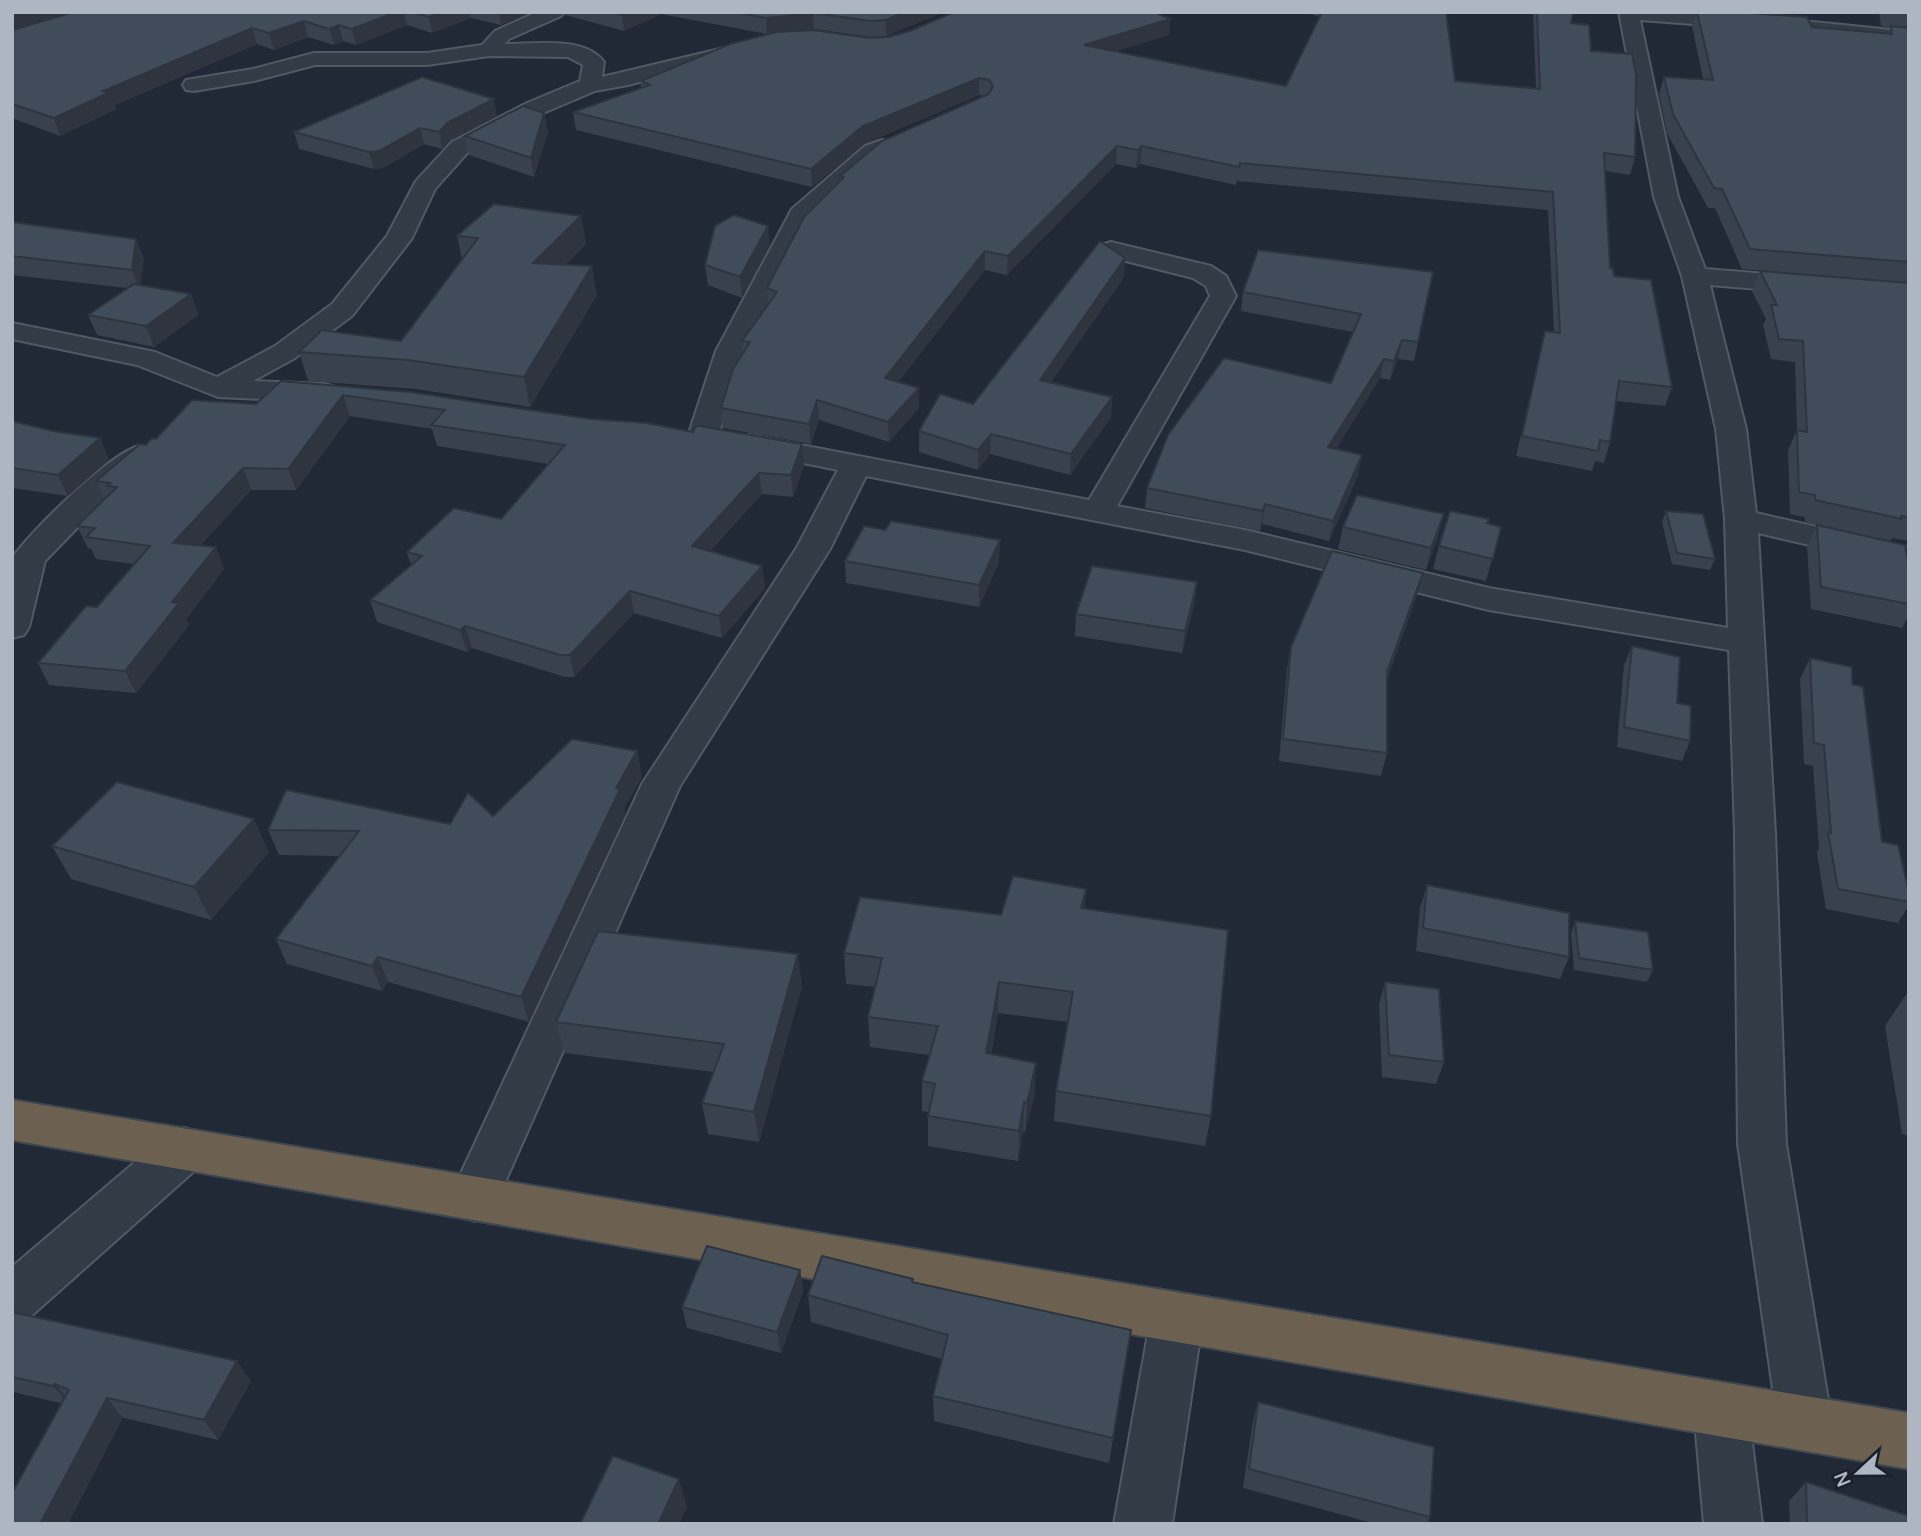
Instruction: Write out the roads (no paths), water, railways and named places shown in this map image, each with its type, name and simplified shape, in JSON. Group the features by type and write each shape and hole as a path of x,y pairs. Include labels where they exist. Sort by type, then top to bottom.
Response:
{"highway":[{"path":"12,1120 1909,1441"}],"street":[{"path":"489,50 502,35 554,12"},
{"path":"1805,1424 1762,1144 1755,833 1741,520 1731,429 1695,276 1666,197 1629,13 1815,27 1909,38"},
{"path":"208,397 285,352 342,310 399,238 424,186 460,147 535,108 590,85 628,79 753,47"},
{"path":"194,85 254,75 314,59 427,59 489,50 572,51 594,62 590,85"},
{"path":"900,138 873,151 804,209 730,351 690,435 857,463 1099,510 1245,540 1489,599 1746,642"},
{"path":"1099,510 1223,296 1217,282 1202,272 1111,250"},
{"path":"1695,276 1909,293"},
{"path":"12,331 145,358 208,397 347,395"},
{"path":"12,627 21,559 155,441"},
{"path":"474,1199 661,784 813,548 857,463"},
{"path":"1741,520 1909,558"},
{"path":"12,1300 185,1149"},
{"path":"1143,1524 1177,1317"},
{"path":"1721,1410 1733,1524"}]}
